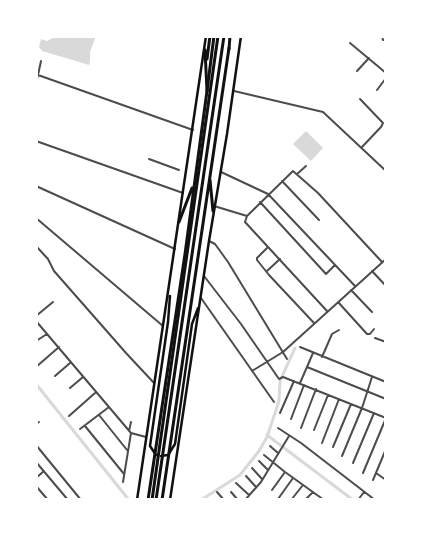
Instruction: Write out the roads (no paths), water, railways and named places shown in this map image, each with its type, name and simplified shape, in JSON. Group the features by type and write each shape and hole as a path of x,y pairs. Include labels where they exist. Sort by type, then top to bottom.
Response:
{"highway":[{"path":"206,67 208,36"},
{"path":"148,500 214,36"},
{"path":"152,500 218,36"},
{"path":"156,500 224,36"},
{"path":"162,500 231,36"},
{"path":"204,50 207,91"},
{"path":"210,174 213,211"},
{"path":"179,222 194,182"}],"main road":[{"path":"137,500 176,249 204,50 208,36"},
{"path":"170,500 208,241 221,172 241,36"},
{"path":"170,287 167,329 150,446 152,452 163,457 168,455 175,444 194,318 200,304"}],"street":[{"path":"382,36 383,40 386,40"},
{"path":"350,43 386,73"},
{"path":"357,71 369,58"},
{"path":"36,83 41,62"},
{"path":"38,75 193,130"},
{"path":"377,90 386,78"},
{"path":"234,91 323,112 386,171"},
{"path":"360,99 383,123 381,128 362,148"},
{"path":"36,141 183,193"},
{"path":"149,159 179,170"},
{"path":"297,174 306,166"},
{"path":"327,311 245,222 247,216 291,171 318,193 382,262"},
{"path":"221,172 268,194 355,286"},
{"path":"282,181 319,220"},
{"path":"36,186 176,249"},
{"path":"260,202 326,274 335,265"},
{"path":"214,206 247,216"},
{"path":"36,218 163,326"},
{"path":"208,241 215,244 228,262 287,359"},
{"path":"36,246 48,259 53,269 154,383"},
{"path":"268,247 256,258 314,323"},
{"path":"252,371 283,352 386,258"},
{"path":"267,271 280,259"},
{"path":"372,272 386,286"},
{"path":"204,276 241,324 278,378 304,384 386,418 363,473"},
{"path":"351,290 372,312"},
{"path":"201,298 274,402"},
{"path":"36,316 53,302"},
{"path":"338,302 367,334 370,334 374,329"},
{"path":"36,321 130,432 146,437"},
{"path":"322,357 332,334 339,330"},
{"path":"36,341 47,334"},
{"path":"375,338 386,342"},
{"path":"300,347 386,382"},
{"path":"36,367 59,348"},
{"path":"300,383 313,353"},
{"path":"55,376 71,362"},
{"path":"307,367 386,399"},
{"path":"70,388 83,377"},
{"path":"342,456 362,408 372,377"},
{"path":"280,413 294,381"},
{"path":"291,419 304,384"},
{"path":"301,428 316,389"},
{"path":"69,416 96,392"},
{"path":"314,430 328,395"},
{"path":"322,443 339,399"},
{"path":"333,447 351,404"},
{"path":"80,430 109,407"},
{"path":"353,464 374,413"},
{"path":"98,415 128,451"},
{"path":"123,482 131,422"},
{"path":"85,426 124,474"},
{"path":"278,428 301,443 375,500"},
{"path":"245,500 263,479 289,436"},
{"path":"36,445 81,500"},
{"path":"270,446 278,453"},
{"path":"373,480 386,449"},
{"path":"264,454 322,499"},
{"path":"36,462 68,500"},
{"path":"259,462 268,470"},
{"path":"252,468 263,479"},
{"path":"36,478 44,471"},
{"path":"272,490 285,472"},
{"path":"376,473 386,480"},
{"path":"246,476 256,488"},
{"path":"278,499 293,478"},
{"path":"236,483 249,496"},
{"path":"291,500 303,485"},
{"path":"36,486 48,500"},
{"path":"217,492 224,500"},
{"path":"231,492 238,500"},
{"path":"305,500 313,492"},
{"path":"358,500 364,492"}],"waterway":[{"path":"201,500 240,475 259,451 267,437 279,401 280,381 295,348"},
{"path":"36,384 129,500"},
{"path":"267,435 353,500"}]}
